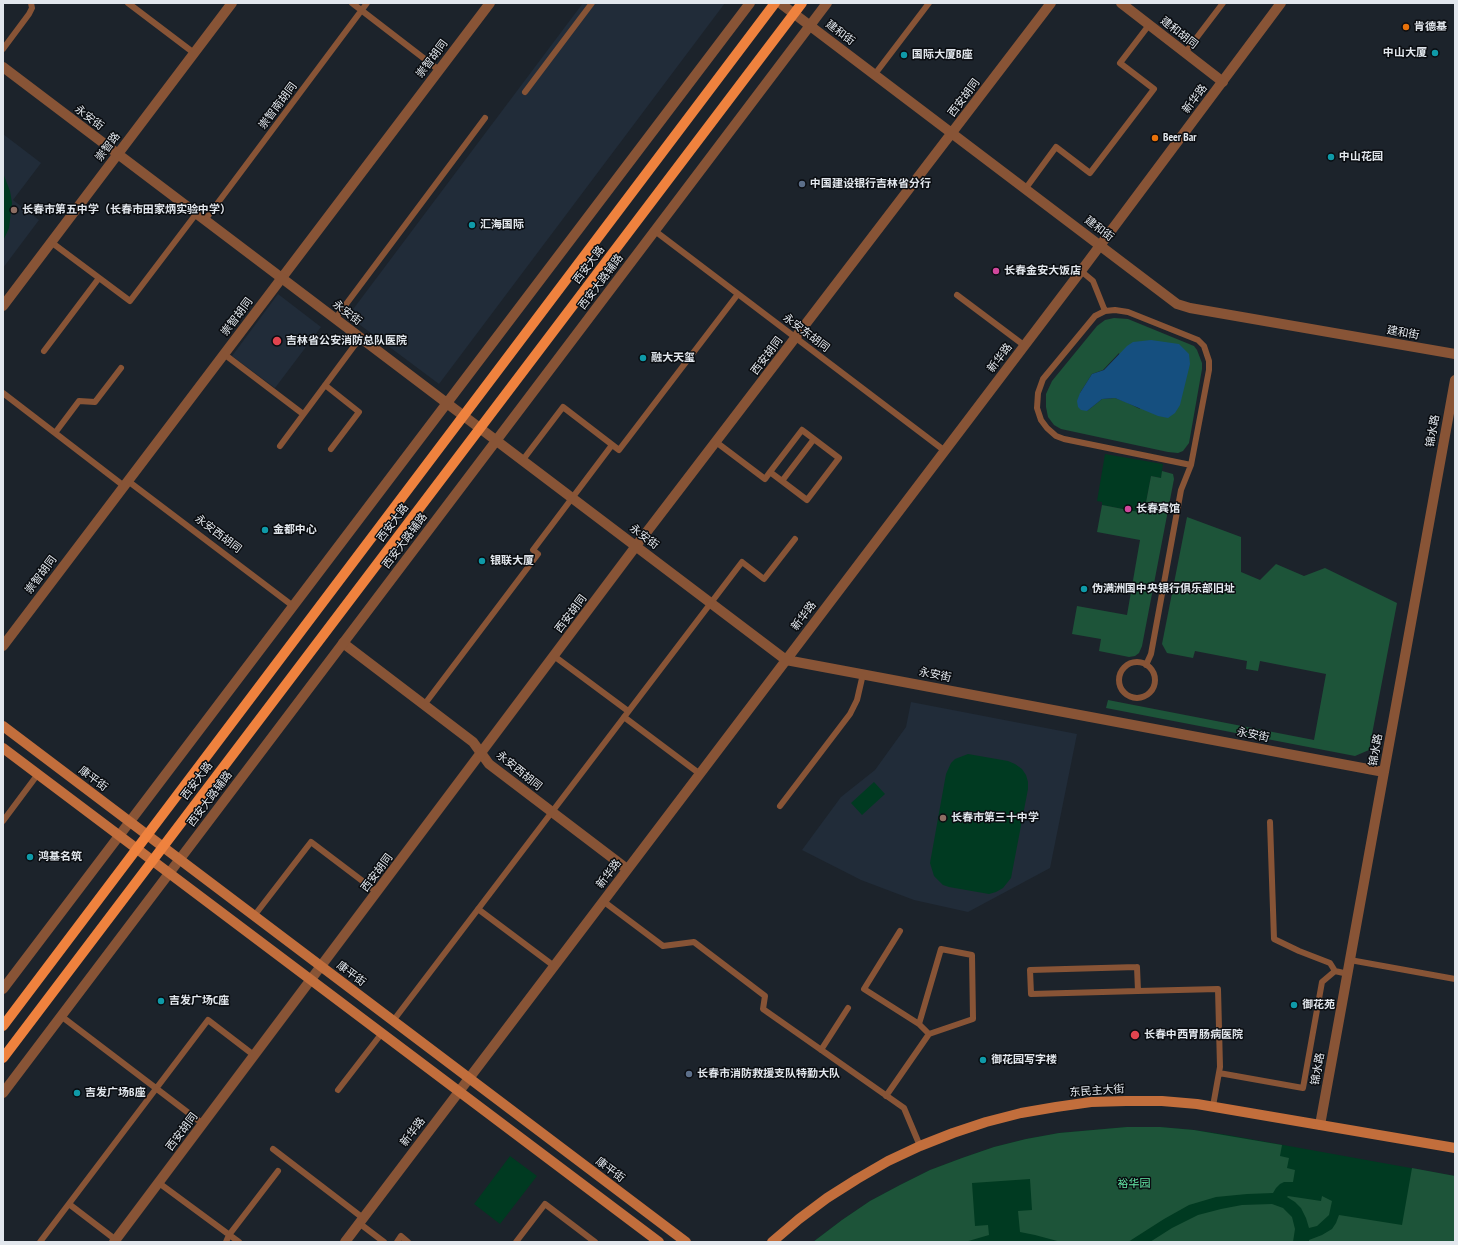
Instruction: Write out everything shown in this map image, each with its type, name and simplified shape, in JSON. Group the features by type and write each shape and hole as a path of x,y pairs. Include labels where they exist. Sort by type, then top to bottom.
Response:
{"main road":[{"name":"西安大路","path":"3,1026 776,3"},
{"name":"西安大路","path":"3,1058 802,3"},
{"name":"康平街","path":"3,726 686,1242"},
{"path":"3,748 659,1242"},
{"name":"东民主大街","path":"772,1242 810,1211 857,1179 888,1161 920,1146 986,1122 1021,1113 1091,1102 1162,1101 1212,1106 1455,1148"}],"street":[{"name":"崇智路","path":"3,306 232,3"},
{"name":"崇智胡同","path":"3,646 490,3"},
{"path":"3,989 750,3"},
{"name":"建和街","path":"780,3 1026,188 1177,304 1184,307 1455,354"},
{"name":"西安大路辅路","path":"3,1093 827,3"},
{"name":"西安胡同","path":"115,1241 636,546 1051,3"},
{"name":"建和胡同","path":"1121,3 1223,82"},
{"name":"新华路","path":"345,1242 1101,245 1281,3"},
{"name":"永安街","path":"3,67 786,660 1384,772"},
{"name":"锦水路","path":"1320,1125 1455,380"},
{"name":"永安西胡同","path":"343,643 473,742 489,764 627,869"}],"lane":[{"path":"3,49 29,14 32,8 31,3"},
{"path":"128,3 194,53"},
{"path":"352,3 439,70"},
{"name":"崇智南胡同","path":"205,220 367,3"},
{"path":"525,92 592,3"},
{"path":"875,74 929,3"},
{"path":"1185,53 1223,3"},
{"path":"1026,188 1056,147 1090,173 1154,90 1120,63 1149,25"},
{"path":"335,319 485,118"},
{"path":"51,242 130,301 196,214"},
{"name":"永安东胡同","path":"654,231 945,451"},
{"path":"1081,271 1093,281 1105,310"},
{"path":"44,351 99,278"},
{"path":"522,461 563,407 619,450 738,294"},
{"path":"957,295 1024,346"},
{"path":"1146,665 1150,654 1181,490 1191,465 1209,370 1209,361 1204,346 1198,340 1128,312 1105,310 1095,316 1043,379 1038,393 1037,408 1041,420 1056,436 1064,439 1191,465"},
{"path":"280,446 360,338"},
{"path":"224,354 303,414"},
{"path":"55,433 78,401 95,402 121,368"},
{"path":"325,386 359,412 331,449"},
{"name":"永安西胡同","path":"3,393 55,433 126,483 293,606"},
{"path":"716,442 765,479 770,472 802,430 839,458 807,500 770,472"},
{"path":"782,481 814,439"},
{"path":"424,705 538,554 532,550 612,445"},
{"path":"393,1021 742,562 764,579 795,539"},
{"path":"554,656 700,774"},
{"path":"1133,663 1146,665 1151,669 1154,675 1155,681 1151,692 1141,698 1129,697 1121,689 1119,683 1122,671 1126,666 1133,663"},
{"path":"780,806 850,714 856,700 863,674"},
{"path":"3,821 38,774"},
{"path":"1270,822 1274,939 1330,963 1335,971 1348,974"},
{"path":"254,916 311,842 377,892"},
{"path":"603,901 663,946 694,942 765,996 763,1009 904,1108 920,1146"},
{"path":"478,909 554,966"},
{"path":"900,931 864,989 919,1024 929,1034"},
{"path":"886,1096 929,1034 973,1019 972,955 941,949 919,1024"},
{"path":"1350,960 1455,979"},
{"path":"1138,991 1137,967 1030,970 1031,994 1218,989 1220,1067 1212,1106"},
{"path":"1218,1073 1303,1088 1322,982 1335,971"},
{"path":"821,1050 848,1008"},
{"path":"61,1016 203,1124"},
{"path":"40,1242 208,1020 254,1056"},
{"path":"338,1090 382,1033"},
{"path":"273,1149 361,1220 384,1242"},
{"path":"226,1242 229,1235 278,1171"},
{"path":"159,1183 239,1242"},
{"path":"69,1204 115,1241"},
{"path":"516,1242 545,1204 595,1242"},
{"path":"397,1242 401,1236 408,1242"}],"shaded area":[{"path":"583,3 725,3 439,384 348,316"},
{"name":"长春市第五中学（长春市田家炳实验中学）","path":"3,134 41,163 13,200 39,220 3,268"},
{"name":"吉林省公安消防总队医院","path":"278,294 321,327 275,388 232,356"},
{"name":"长春市第三十中学","path":"911,702 1077,734 1050,868 968,912 914,900 861,880 802,850 841,797 875,770 906,727"}],"green space":[{"path":"3,173 10,191 12,203 9,228 3,241"},
{"path":"1114,318 1128,319 1194,346 1197,350 1202,363 1202,369 1189,443 1183,451 1178,453 1168,452 1061,429 1054,425 1048,417 1046,394 1052,381 1097,326 1105,320","holes":["1119,353 1140,409 1115,398 1102,399 1087,411 1080,393 1092,374 1103,370"]},
{"path":"1105,454 1163,464 1161,478 1151,476 1144,513 1102,505 1102,502 1097,501"},
{"path":"1162,471 1173,474 1174,479 1142,646 1139,653 1135,656 1129,657 1099,651 1101,639 1072,634 1077,606 1127,615 1140,540 1097,532 1102,505 1144,513 1151,476 1161,478"},
{"path":"1187,517 1241,537 1241,572 1260,580 1276,564 1304,576 1325,568 1397,603 1369,750 1355,756 1106,708 1108,700 1314,740 1326,674 1260,661 1258,671 1246,669 1247,661 1195,651 1193,658 1167,653 1162,644"},
{"path":"968,754 1008,761 1015,764 1022,769 1028,782 1028,789 1011,878 1003,888 989,894 943,885 934,876 930,863 946,774 951,763 955,759"},
{"path":"874,782 885,794 862,815 851,803"},
{"name":"裕华园","path":"1127,1127 1160,1127 1228,1135 1455,1176 1455,1242 813,1242 870,1201 930,1170 962,1158 994,1147 1026,1139 1059,1133"},
{"path":"1127,1127 1160,1127 1194,1130 1282,1145 1280,1156 1289,1158 1287,1168 1295,1170 1293,1182 1284,1182 1280,1184 1273,1193 1216,1197 1189,1205 1128,1242 1061,1242 1020,1232 1018,1211 1032,1210 1030,1179 972,1183 975,1226 988,1225 989,1235 965,1242 813,1242 870,1201 930,1170 962,1158 994,1147 1026,1139 1059,1133"},
{"path":"510,1156 537,1176 500,1224 474,1204"},
{"path":"1412,1168 1455,1176 1455,1242 1309,1242 1309,1240 1332,1229 1339,1215 1402,1225"},
{"path":"1322,1196 1332,1201 1329,1215 1317,1226 1309,1228 1301,1208 1287,1197 1321,1201"},
{"path":"1272,1204 1283,1208 1292,1217 1295,1229 1293,1242 1150,1242 1172,1228 1198,1215 1242,1205"}],"water":[{"path":"1151,340 1179,344 1189,354 1190,364 1180,405 1175,413 1168,418 1158,416 1115,398 1102,399 1087,411 1081,410 1078,407 1077,401 1080,393 1092,374 1104,370 1127,346 1133,342"}],"place":[{"name":"肯德基","path":"1406,27"},
{"name":"中山大厦","path":"1435,53"},
{"name":"国际大厦B座","path":"904,55"},
{"name":"Beer Bar","path":"1155,138"},
{"name":"中山花园","path":"1331,157"},
{"name":"中国建设银行吉林省分行","path":"802,184"},
{"name":"长春市第五中学（长春市田家炳实验中学）","path":"14,210"},
{"name":"汇海国际","path":"472,225"},
{"name":"长春金安大饭店","path":"996,271"},
{"name":"吉林省公安消防总队医院","path":"277,341"},
{"name":"融大天玺","path":"643,358"},
{"name":"长春宾馆","path":"1128,509"},
{"name":"金都中心","path":"265,530"},
{"name":"银联大厦","path":"482,561"},
{"name":"伪满洲国中央银行俱乐部旧址","path":"1084,589"},
{"name":"长春市第三十中学","path":"943,818"},
{"name":"鸿基名筑","path":"30,857"},
{"name":"吉发广场C座","path":"161,1001"},
{"name":"御花苑","path":"1294,1005"},
{"name":"长春中西胃肠病医院","path":"1135,1035"},
{"name":"御花园写字楼","path":"983,1060"},
{"name":"长春市消防救援支队特勤大队","path":"689,1074"},
{"name":"吉发广场B座","path":"77,1093"}]}
